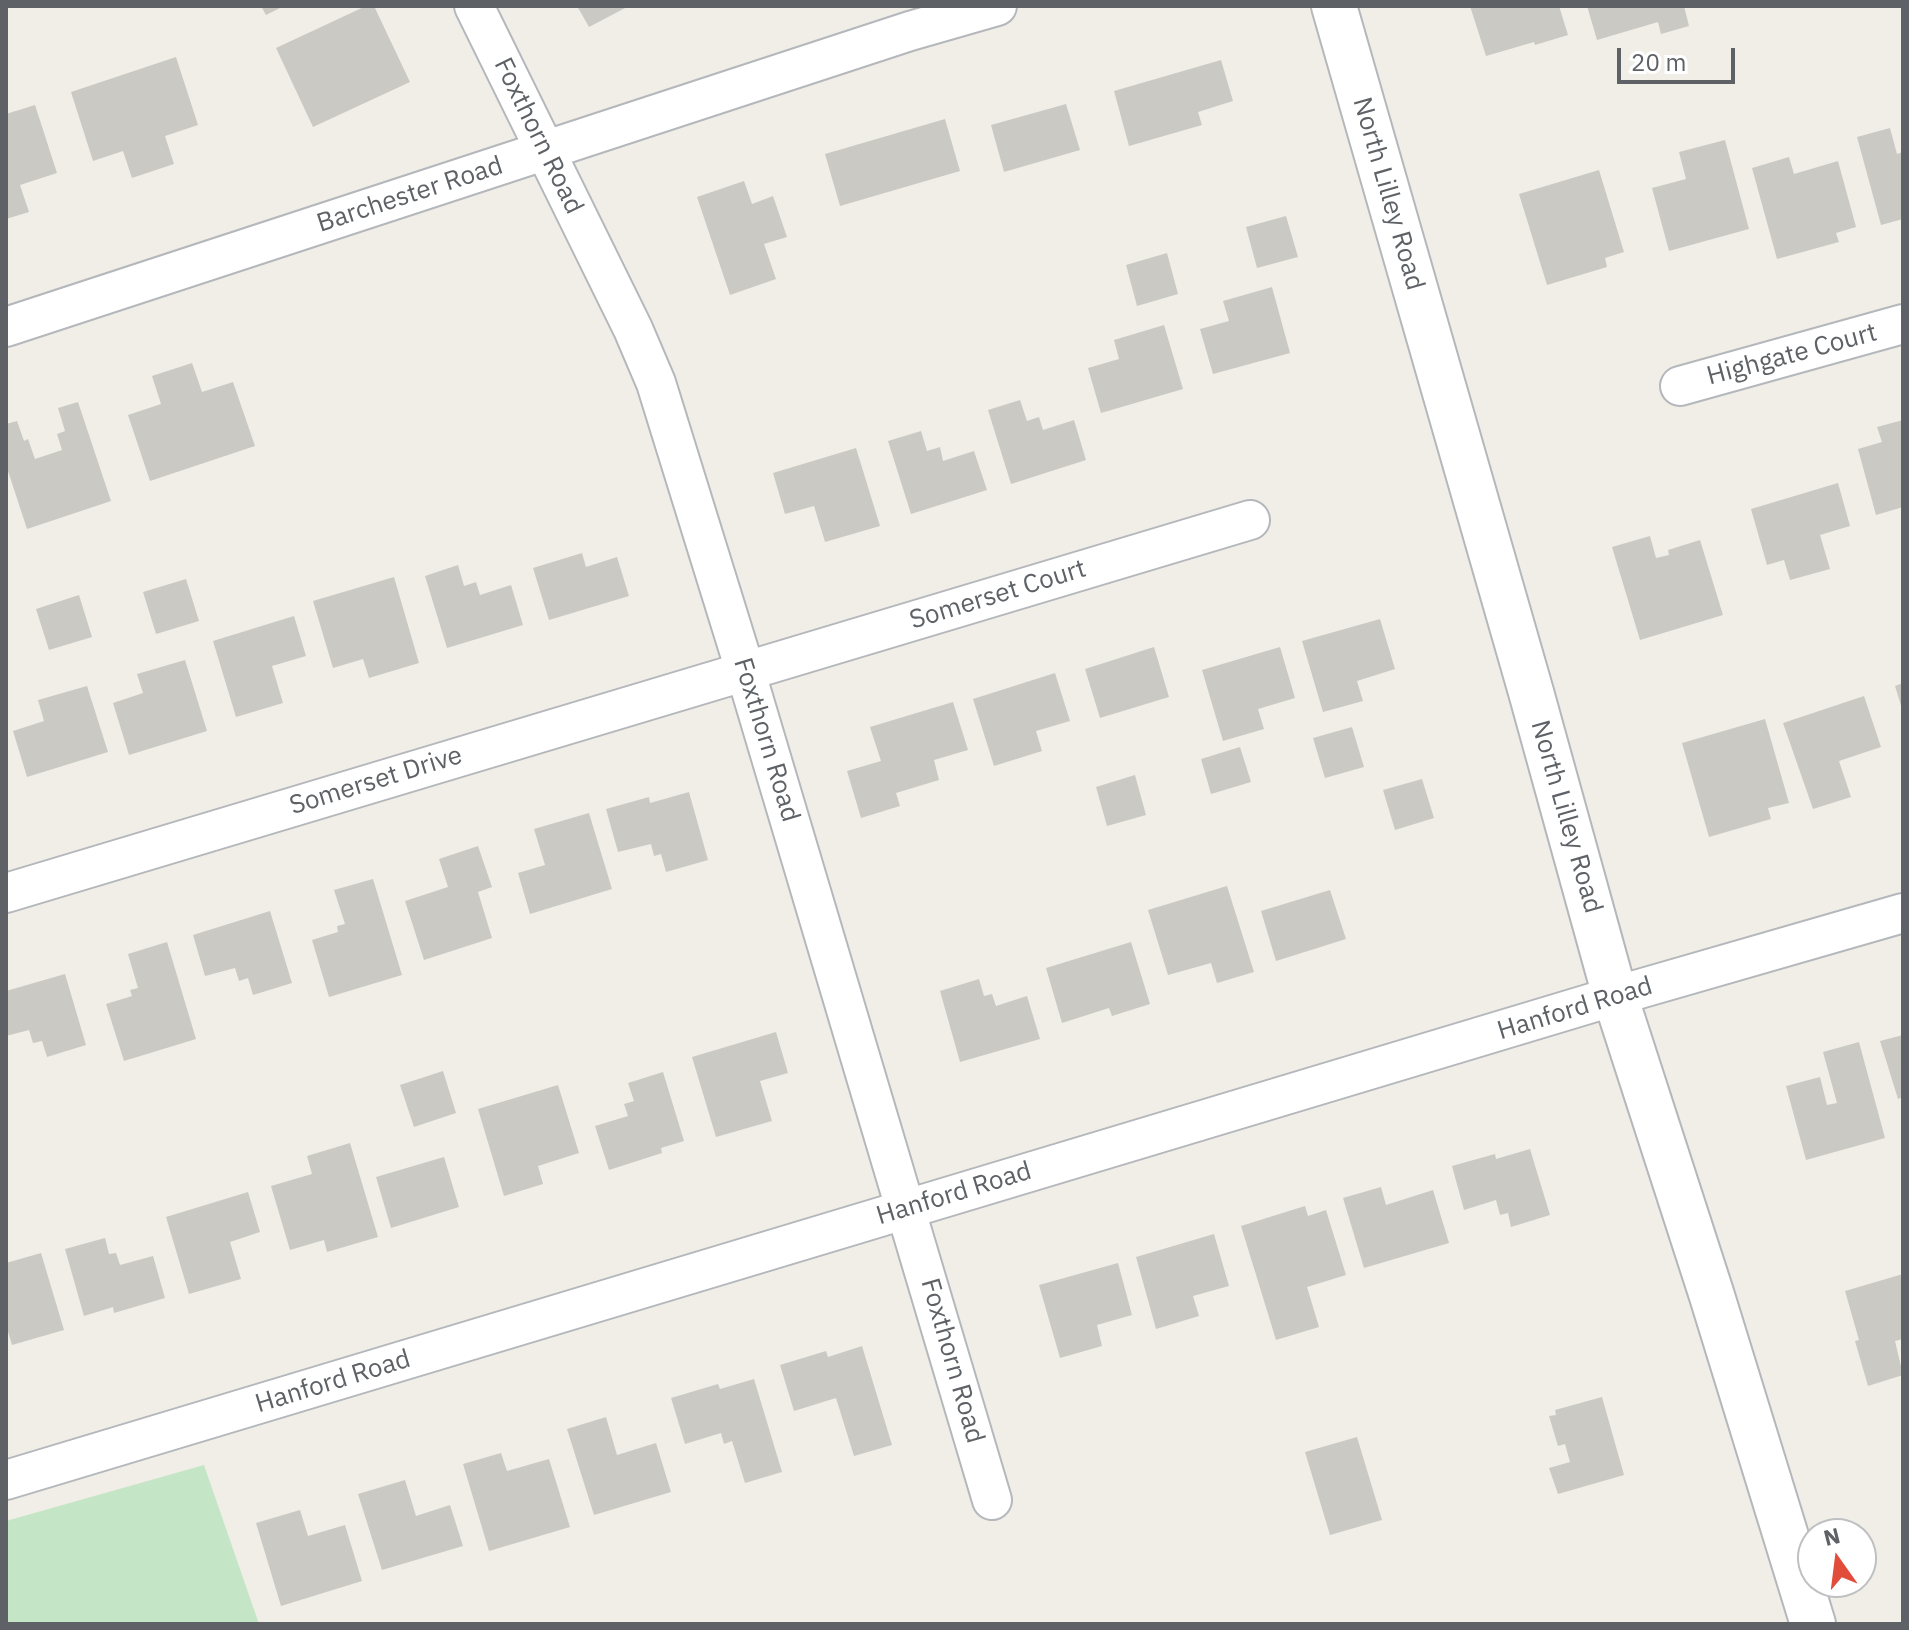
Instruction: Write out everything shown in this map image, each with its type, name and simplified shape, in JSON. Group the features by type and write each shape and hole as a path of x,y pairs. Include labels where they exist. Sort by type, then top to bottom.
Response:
{"street":[{"name":"Foxthorn Road","path":"474,6 633,329 656,383 907,1208 992,1500"},
{"name":"Barchester Road","path":"6,327 895,36 997,6"},
{"name":"North Lilley Road","path":"1334,6 1615,996 1708,1282 1813,1624"},
{"name":"Highgate Court","path":"1680,386 1903,324"},
{"name":"Somerset Court","path":"745,670 1250,520"},
{"name":"Somerset Drive","path":"6,893 745,670"},
{"name":"Hanford Road","path":"6,1480 1615,996 1903,913"}],"green space":[{"path":"204,1465 259,1624 6,1624 6,1521"}],"building":[{"path":"261,6 284,6 266,15"},
{"path":"366,6 374,6 410,82 313,127 276,48"},
{"path":"577,6 629,6 589,27"},
{"path":"1470,6 1559,6 1568,35 1486,56"},
{"path":"1587,6 1684,6 1689,26 1661,34 1658,22 1597,40"},
{"path":"176,57 198,125 165,136 174,164 132,178 123,151 93,161 71,92"},
{"path":"1221,60 1233,101 1198,112 1202,125 1129,146 1114,91"},
{"path":"1066,104 1080,150 1004,172 991,125"},
{"path":"35,105 57,173 20,185 29,212 6,219 6,114"},
{"path":"945,119 960,171 840,206 825,154"},
{"path":"1890,128 1897,154 1903,152 1903,219 1881,225 1857,137"},
{"path":"1725,140 1749,229 1669,251 1652,188 1686,179 1679,152"},
{"path":"1789,157 1794,174 1838,161 1856,227 1836,233 1839,242 1777,259 1752,168"},
{"path":"1599,170 1624,252 1605,258 1607,267 1547,285 1519,194"},
{"path":"744,181 752,204 773,196 787,237 764,244 776,279 730,295 697,197"},
{"path":"1286,216 1298,257 1257,268 1246,227"},
{"path":"1167,253 1178,294 1137,306 1126,265"},
{"path":"1272,287 1290,353 1213,374 1200,329 1229,321 1223,301"},
{"path":"1164,325 1183,389 1101,413 1088,368 1119,359 1114,340"},
{"path":"192,363 202,392 233,382 255,446 150,481 128,415 161,404 152,376"},
{"path":"1020,400 1027,421 1039,417 1043,430 1074,420 1086,460 1011,484 988,410"},
{"path":"78,402 111,501 27,529 6,465 6,424 17,421 35,459 62,450 57,434 65,431 58,408"},
{"path":"1903,420 1903,507 1876,515 1858,449 1882,442 1877,427"},
{"path":"921,431 927,451 940,447 943,461 974,451 987,490 911,514 888,441"},
{"path":"856,448 880,526 825,542 814,506 785,514 773,473"},
{"path":"1838,483 1850,526 1820,535 1830,569 1790,580 1784,560 1767,565 1751,509"},
{"path":"1650,536 1656,558 1669,555 1668,550 1700,540 1723,615 1640,640 1612,547"},
{"path":"582,553 586,567 617,557 629,596 549,620 533,568"},
{"path":"458,565 464,586 476,582 480,595 511,585 523,625 447,648 425,576"},
{"path":"394,577 419,663 369,678 363,659 333,668 313,601"},
{"path":"186,579 199,621 156,634 143,592"},
{"path":"79,595 92,637 49,650 36,609"},
{"path":"294,616 306,656 272,666 283,703 236,717 213,641"},
{"path":"1380,619 1395,669 1357,681 1363,701 1323,712 1302,641"},
{"path":"1154,647 1169,697 1100,718 1085,669"},
{"path":"1280,647 1295,698 1258,709 1264,729 1223,741 1202,670"},
{"path":"185,660 207,731 129,755 113,703 143,693 137,674"},
{"path":"1055,673 1070,721 1036,731 1042,751 994,766 973,699"},
{"path":"1903,683 1903,709 1902,709 1895,686"},
{"path":"87,686 108,752 27,777 13,731 44,721 38,700"},
{"path":"1864,696 1881,747 1839,761 1851,797 1813,809 1783,723"},
{"path":"953,702 968,750 934,760 939,780 896,793 900,806 861,818 847,771 881,761 870,727"},
{"path":"1765,719 1789,803 1768,808 1771,819 1709,837 1682,743"},
{"path":"1352,727 1364,767 1325,778 1313,738"},
{"path":"1240,747 1251,782 1211,794 1201,759"},
{"path":"1135,775 1146,815 1107,826 1096,787"},
{"path":"1422,779 1434,818 1395,830 1383,790"},
{"path":"689,792 708,860 666,872 661,854 654,856 651,844 618,852 606,809 649,797 650,803"},
{"path":"589,813 612,889 530,914 518,873 545,865 534,829"},
{"path":"478,846 492,887 478,892 492,938 424,960 405,901 448,887 439,859"},
{"path":"373,879 402,975 329,997 312,940 338,932 337,926 345,924 334,890"},
{"path":"1227,886 1254,972 1217,983 1211,963 1168,975 1148,910"},
{"path":"1330,890 1346,939 1276,961 1261,911"},
{"path":"270,911 292,983 253,995 248,978 239,981 235,968 205,976 193,935"},
{"path":"167,942 196,1039 124,1061 106,1004 132,996 130,990 138,988 128,954"},
{"path":"1131,942 1150,1004 1112,1016 1109,1008 1062,1023 1046,968"},
{"path":"65,974 86,1045 47,1057 42,1041 33,1043 29,1030 6,1036 6,991"},
{"path":"979,979 984,996 992,994 996,1006 1027,996 1040,1039 960,1062 940,991"},
{"path":"776,1032 788,1073 760,1081 772,1121 716,1137 692,1057"},
{"path":"1903,1035 1903,1097 1898,1099 1880,1041"},
{"path":"1859,1042 1885,1138 1806,1160 1786,1086 1820,1077 1827,1105 1837,1103 1823,1052"},
{"path":"443,1071 456,1113 414,1127 400,1085"},
{"path":"663,1072 684,1141 661,1148 662,1153 609,1170 595,1126 628,1116 624,1104 634,1101 628,1083"},
{"path":"558,1085 579,1153 538,1166 543,1184 504,1196 478,1109"},
{"path":"350,1143 378,1237 327,1252 324,1240 290,1250 271,1186 312,1174 307,1156"},
{"path":"1530,1149 1550,1215 1511,1227 1508,1213 1500,1215 1496,1200 1464,1210 1452,1166 1495,1154 1496,1159"},
{"path":"444,1157 459,1207 391,1228 376,1177"},
{"path":"1381,1187 1386,1205 1433,1190 1449,1243 1364,1268 1343,1198"},
{"path":"248,1192 260,1232 230,1242 241,1279 189,1294 166,1217"},
{"path":"1305,1206 1308,1216 1326,1210 1346,1275 1307,1287 1319,1327 1276,1340 1241,1226"},
{"path":"1214,1234 1229,1286 1193,1296 1199,1316 1156,1329 1136,1257"},
{"path":"105,1238 109,1254 116,1253 120,1265 153,1256 165,1298 114,1313 113,1307 84,1316 65,1249"},
{"path":"41,1253 64,1330 12,1345 6,1325 6,1263"},
{"path":"1118,1263 1132,1315 1097,1325 1102,1346 1060,1358 1039,1285"},
{"path":"1903,1274 1903,1339 1895,1341 1903,1375 1868,1386 1845,1291"},
{"path":"862,1346 892,1445 854,1456 836,1398 794,1411 780,1365 826,1351 828,1357"},
{"path":"754,1379 782,1472 745,1483 732,1441 724,1444 721,1433 685,1444 671,1398 718,1384 720,1389"},
{"path":"1602,1397 1624,1475 1558,1494 1549,1468 1570,1462 1565,1444 1558,1446 1549,1416 1556,1415 1555,1410"},
{"path":"606,1417 617,1455 656,1443 671,1492 594,1515 567,1429"},
{"path":"1357,1437 1382,1520 1330,1535 1305,1452"},
{"path":"501,1453 507,1471 549,1459 570,1527 489,1551 463,1464"},
{"path":"405,1480 416,1516 450,1505 463,1546 382,1570 358,1494"},
{"path":"300,1510 308,1536 345,1525 362,1581 281,1606 256,1523"}]}
